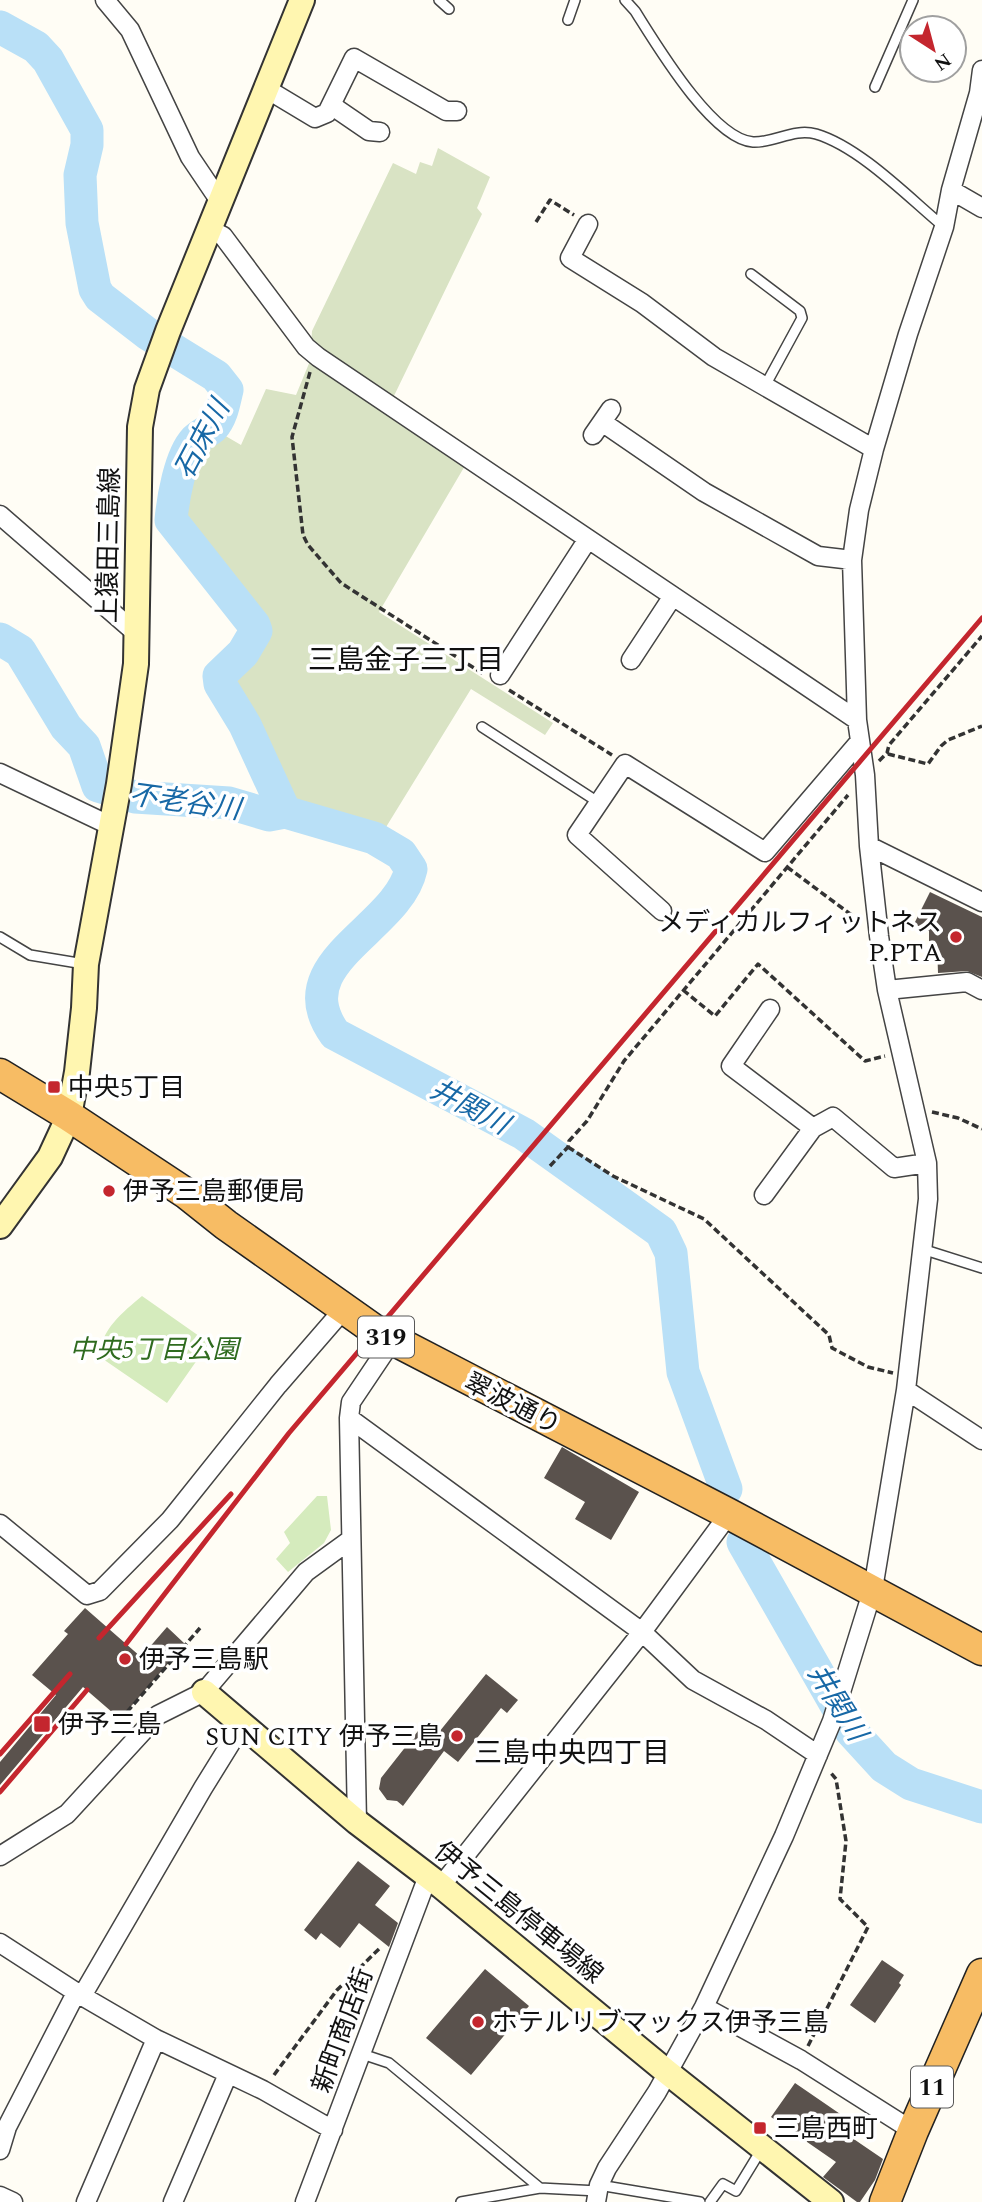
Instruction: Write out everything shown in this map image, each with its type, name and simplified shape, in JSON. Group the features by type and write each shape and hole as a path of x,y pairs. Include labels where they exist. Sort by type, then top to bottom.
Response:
{"highway":[{"name":"319","path":"0,1074 69,1116"},
{"name":"翠波通り","path":"69,1116 187,1194 343,1310 392,1341 873,1589 982,1650"},
{"name":"11","path":"885,2202 982,1974"}],"main road":[{"name":"上猿田三島線","path":"0,1226 50,1157 69,1116 84,1008 86,964 115,804 136,664 140,426 147,389 219,200 302,0"},
{"name":"伊予三島停車場線","path":"204,1692 357,1822 435,1881 667,2072 831,2202"}],"street":[{"path":"105,0 130,30 190,157 219,200"},
{"path":"264,88 315,118 327,113 354,58 446,111 457,111"},
{"path":"598,2193 704,2007 784,1836 832,1721 873,1589 907,1382 928,1199 927,1163 887,990 879,936 869,846 865,775 857,720 852,560 859,510 874,449 908,334 944,227 951,190 982,75"},
{"path":"331,105 369,131 380,132"},
{"path":"951,190 982,208"},
{"path":"588,224 570,258 642,303 715,357 874,449"},
{"path":"209,229 223,236 306,347 318,358 857,720"},
{"path":"602,422 704,492 818,556 852,560"},
{"path":"0,515 136,632"},
{"path":"500,681 588,539"},
{"path":"631,660 673,596"},
{"path":"662,911 577,835 625,764 765,852 860,741"},
{"path":"0,773 115,804"},
{"path":"869,846 980,896"},
{"path":"887,990 967,982 982,990"},
{"path":"770,1009 731,1066 813,1128"},
{"path":"764,1195 813,1128 833,1117 894,1168 927,1163"},
{"path":"0,1524 87,1595 100,1591 170,1520 278,1385 343,1310"},
{"path":"357,1822 349,1418 352,1402 392,1341"},
{"path":"907,1382 982,1440"},
{"path":"349,1418 642,1632 692,1679 766,1720 818,1755"},
{"name":"新町商店街","path":"305,2202 408,1928 435,1881 642,1632 729,1514"},
{"path":"0,1856 67,1814 158,1714 204,1692 306,1572 350,1540"},
{"path":"0,2150 7,2127 79,1994 242,1725"},
{"path":"0,1943 156,2039 263,2090 333,2130"},
{"path":"704,2007 801,2060 913,2131"},
{"path":"86,2202 156,2039"},
{"path":"173,2202 228,2074"},
{"path":"0,2196 13,2202"}],"lane":[{"path":"439,0 449,9"},
{"path":"568,20 575,0"},
{"path":"625,0 635,10 691,95 733,134 756,142 796,132 815,134 836,142 860,156 944,227"},
{"path":"875,87 914,0"},
{"path":"751,274 800,311 802,318 765,386"},
{"path":"482,727 598,802"},
{"path":"0,937 30,955 86,964"},
{"path":"922,1249 982,1268"},
{"path":"362,2054 389,2063 540,2188"},
{"path":"710,2202 723,2184 736,2191 762,2148"},
{"path":"461,2202 540,2188 700,2202"}],"path":[{"path":"536,222 550,200 588,224"},
{"path":"318,358 309,373 292,437 303,535 308,545 341,583 500,681 625,764"},
{"path":"550,1166 568,1147 569,1142 596,1108 624,1061 786,867 887,753 890,745 982,636"},
{"path":"887,753 928,764 948,740 982,726"},
{"path":"786,867 879,936"},
{"path":"915,1115 936,1111 982,1129"},
{"path":"568,1147 613,1176 704,1219 829,1335 832,1348 868,1367 907,1382"},
{"path":"127,1712 200,1628"},
{"path":"801,2060 869,1927 839,1899 846,1841 836,1779 818,1755"},
{"path":"263,2090 337,1990 388,1939 408,1928"}],"green space":[{"path":"438,148 490,177 477,208 482,214 392,400 466,464 379,612 553,723 545,735 471,689 383,832 289,803 263,747 227,690 227,680 261,636 262,619 180,518 178,499 192,458 198,448 217,431 241,445 266,389 296,395 310,361 312,331 393,163 416,174 420,162 432,166"},
{"name":"中央5丁目公園","path":"142,1296 209,1343 167,1403 100,1357 103,1339 108,1330 120,1315"},
{"path":"317,1496 327,1496 331,1530 324,1543 288,1572 276,1559 290,1543 284,1532"}],"building":[{"name":"メディカルフィットネス P.PTA","path":"930,892 982,917 982,977 967,971 938,973 937,944 929,941 929,931 914,924"},
{"path":"562,1447 639,1492 611,1540 575,1519 585,1502 544,1478"},
{"name":"伊予三島駅","path":"85,1608 141,1657 167,1627 185,1644 120,1719 83,1687 0,1785 0,1762 56,1695 32,1675 68,1634 64,1631"},
{"name":"SUN CITY 伊予三島","path":"486,1674 518,1700 507,1713 501,1708 458,1762 444,1751 403,1806 397,1801 387,1800 379,1789 381,1778 418,1731 431,1742"},
{"path":"358,1861 390,1886 375,1905 398,1923 389,1947 359,1923 340,1948 321,1933 316,1940 304,1930"},
{"path":"882,1960 904,1975 899,1983 901,1985 875,2023 850,2005"},
{"name":"ホテルリブマックス伊予三島","path":"485,1969 529,2006 471,2075 426,2038"},
{"path":"795,2083 846,2118 839,2129 883,2159 875,2180 860,2202 823,2177 836,2162 771,2117"}],"waterway":[{"name":"石床川","path":"0,27 36,47 48,60 87,130 87,145 80,175 82,223 95,289 100,297 148,334 216,376 227,390 216,423 195,440 185,456 171,520 254,625 256,631 243,653 219,676 220,684 245,725 285,812"},
{"name":"井関川","path":"0,639 20,651 66,727 84,746 98,786 135,797 229,803 269,815 285,812 374,838 401,854 411,869 402,891 333,966 323,986 323,1009 335,1034 524,1134 661,1232 671,1253 683,1372 726,1489"},
{"name":"井関川","path":"743,1542 851,1731 884,1767 911,1784 982,1807"}],"railway":[{"path":"126,1644 289,1433 982,618"},
{"path":"99,1638 231,1494"},
{"path":"0,1754 70,1674"},
{"path":"0,1792 87,1690"}],"place":[{"name":"メディカルフィットネス P.PTA","path":"956,937"},
{"name":"中央5丁目","path":"54,1087"},
{"name":"伊予三島郵便局","path":"109,1191"},
{"name":"伊予三島駅","path":"125,1659"},
{"name":"伊予三島","path":"42,1724"},
{"name":"SUN CITY 伊予三島","path":"457,1736"},
{"name":"ホテルリブマックス伊予三島","path":"478,2022"},
{"name":"三島西町","path":"760,2128"}],"district":[{"name":"三島金子三丁目","path":"406,659"},
{"name":"三島中央四丁目","path":"572,1752"}],"water label":[{"name":"不老谷川","path":"185,801"}]}
